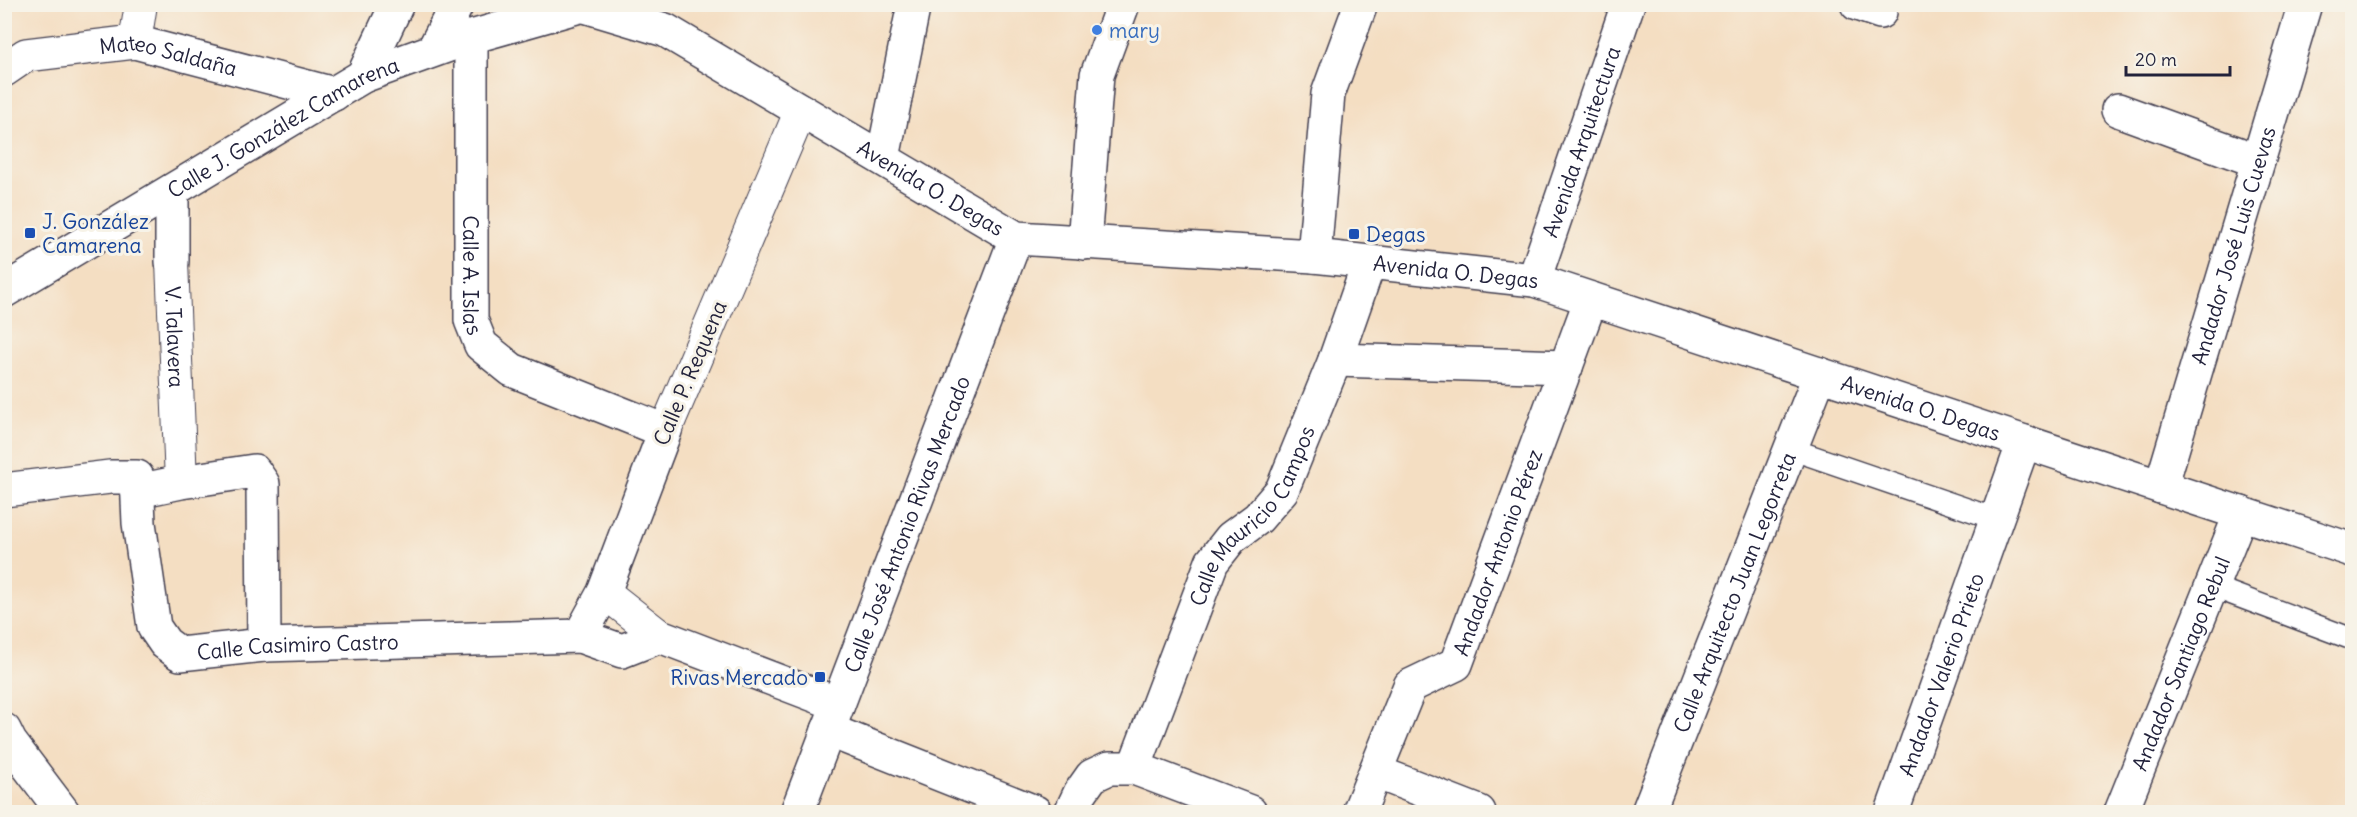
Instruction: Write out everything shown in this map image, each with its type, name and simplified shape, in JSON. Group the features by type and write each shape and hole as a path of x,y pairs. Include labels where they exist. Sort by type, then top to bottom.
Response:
{"street":[{"path":"135,42 141,4"},
{"path":"363,76 397,4"},
{"path":"434,49 457,4"},
{"path":"883,158 914,4"},
{"path":"1084,243 1097,75 1123,4"},
{"path":"1314,256 1328,94 1361,4"},
{"name":"Avenida Arquitectura","path":"1534,280 1628,4"},
{"name":"Andador José Luis Cuevas","path":"2161,487 2305,4"},
{"name":"Calle J. González Camarena","path":"4,291 363,76 434,49 579,5"},
{"name":"Avenida O. Degas","path":"579,5 668,17 801,110 1016,237 1314,256 1534,280 2352,550"},
{"name":"Calle A. Islas","path":"471,37 471,320 480,345 512,370 665,431"},
{"name":"Mateo Saldaña","path":"4,70 26,55 135,42 334,94"},
{"name":"Calle P. Requena","path":"580,636 604,592 665,431 801,110"},
{"path":"2118,110 2258,161"},
{"name":"V. Talavera","path":"172,190 172,262 181,482"},
{"name":"Calle José Antonio Rivas Mercado","path":"797,813 1016,237"},
{"name":"Calle Mauricio Campos","path":"1134,768 1212,562 1231,538 1258,518 1282,490 1335,360 1369,263"},
{"name":"Andador Antonio Pérez","path":"1359,813 1410,686 1456,664 1591,299"},
{"path":"1335,360 1566,367"},
{"name":"Calle Arquitecto Juan Legorreta","path":"1648,813 1820,374"},
{"name":"Andador Valerio Prieto","path":"1892,813 2024,442"},
{"path":"4,490 110,477 137,477 138,491 254,471 263,484 264,645"},
{"name":"Calle Casimiro Castro","path":"138,491 139,523 154,627 165,644 180,654 264,645 580,636 622,651 660,636"},
{"name":"Andador Santiago Rebul","path":"2121,813 2241,513"},
{"path":"604,592 660,636 1035,813"},
{"path":"4,730 10,742 63,813"},
{"path":"1071,813 1080,793 1092,776 1110,768 1134,768 1250,813"},
{"path":"1376,772 1467,810"}],"lane":[{"path":"1791,449 1992,529"},
{"path":"2211,586 2352,639"}],"place":[{"name":"mary","path":"1097,30"},
{"name":"J. González Camarena","path":"30,233"},
{"name":"Degas","path":"1354,234"},
{"name":"Rivas Mercado","path":"820,677"}]}
